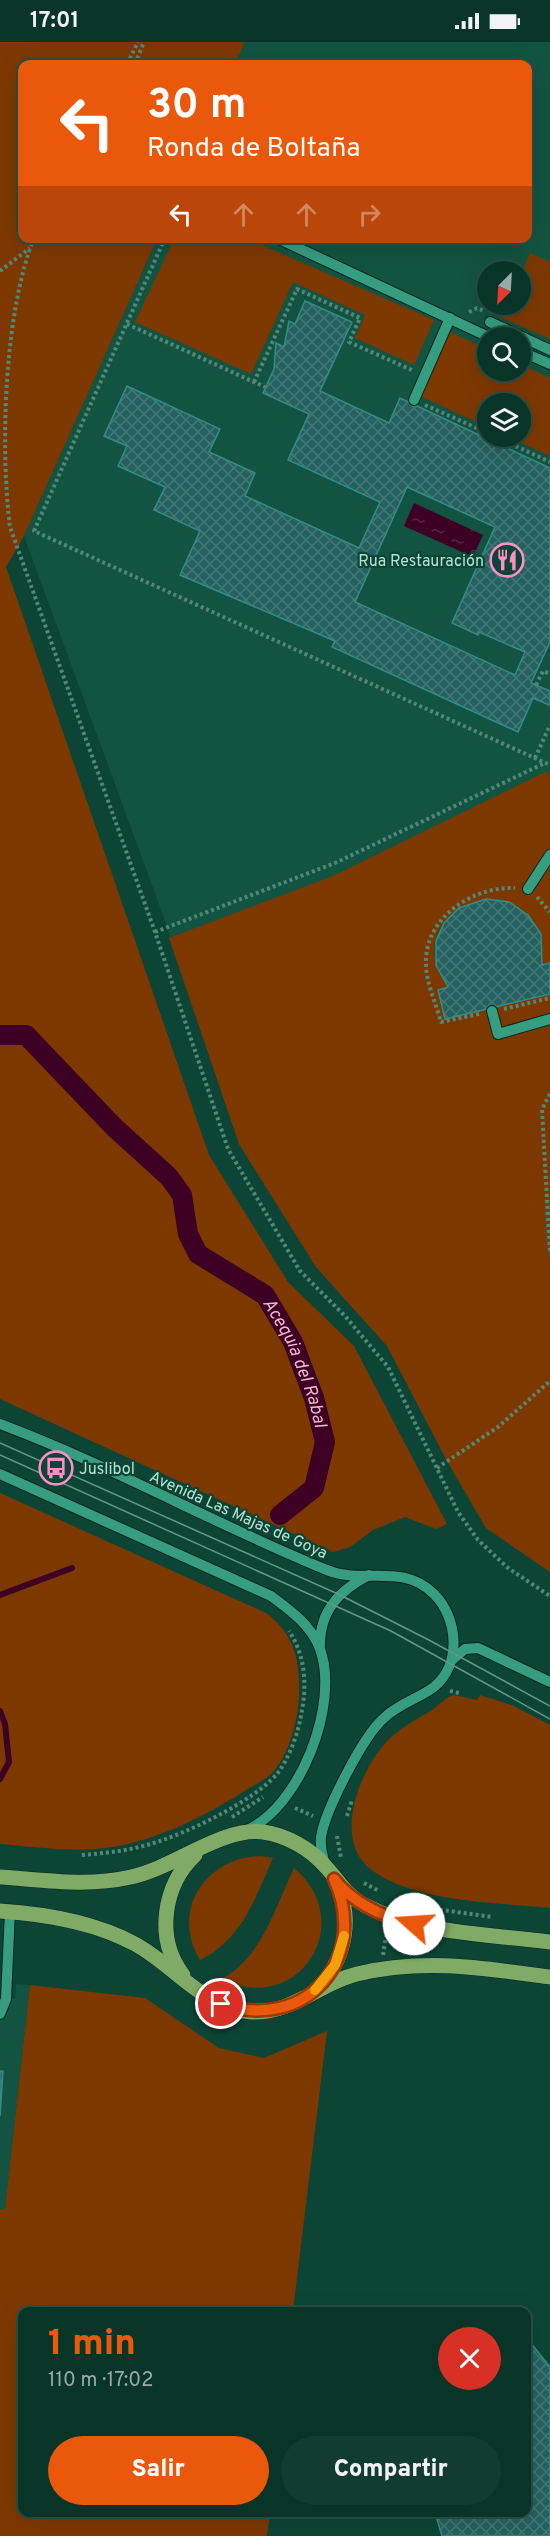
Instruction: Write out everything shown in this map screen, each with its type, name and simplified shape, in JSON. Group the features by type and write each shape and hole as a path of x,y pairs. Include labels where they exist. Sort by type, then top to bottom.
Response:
{"main road":[{"path":"0,1877 62,1882 99,1882 132,1877 240,1833 264,1832 282,1837 314,1855 352,1898 392,1918 435,1928 550,1942"},
{"path":"194,1988 180,1971 170,1951 167,1910 170,1895 183,1867 202,1849"},
{"path":"305,1998 328,1976 341,1951 345,1908 330,1873"},
{"path":"5,1911 67,1919 111,1933 156,1957 194,1988 221,2004 251,2012 280,2010 345,1978 386,1968 436,1964 550,1977"}],"street":[{"path":"288,243 477,331"},
{"path":"414,400 450,318"},
{"path":"490,322 550,350"},
{"path":"531,356 550,364"},
{"path":"528,889 550,855"},
{"path":"492,1011 498,1034 550,1020"},
{"name":"Avenida Las Majas de Goya","path":"0,1424 323,1569 339,1573 407,1577 435,1595 451,1624 454,1644 450,1663"},
{"path":"0,1474 271,1596 304,1624 320,1647"},
{"path":"240,1833 261,1821 280,1801 299,1775 314,1743 324,1708 326,1675 320,1647 322,1625 332,1603 350,1585 370,1575"},
{"path":"330,1873 321,1845 326,1822 354,1760 382,1718 435,1686 450,1663 461,1652 478,1648 550,1682"},
{"path":"0,2014 6,1999 5,1911"}],"path":[{"path":"129,60 138,42"},
{"path":"137,60 144,42"},
{"path":"32,243 14,317 3,429 4,492 10,527 156,932 228,1149 300,1271 345,1317 388,1367 458,1512 478,1540 508,1568 550,1596"},
{"path":"163,243 34,531 548,764"},
{"path":"0,271 30,248"},
{"path":"254,382 297,289 360,318 349,342 417,373"},
{"path":"127,324 265,387"},
{"path":"414,400 477,429"},
{"path":"518,447 550,462"},
{"path":"536,685 543,671 550,674"},
{"path":"535,758 550,725"},
{"path":"156,932 335,863 548,764"},
{"path":"528,889 496,888 466,899 450,910 432,937 426,952 426,966 441,1022 550,998"},
{"path":"550,1094 542,1109 550,1253"},
{"path":"437,1468 498,1427 550,1381"},
{"path":"82,1855 135,1848 169,1837 248,1797 279,1771 301,1717 305,1677 297,1644 286,1626"},
{"path":"291,1626 306,1651"},
{"path":"443,1695 449,1691 459,1693"},
{"path":"277,1784 287,1770 304,1731"},
{"path":"226,1821 267,1795 339,1827 338,1849 342,1860"},
{"path":"346,1816 353,1797"},
{"path":"359,1880 383,1894"},
{"path":"416,1906 495,1918"},
{"path":"386,1968 382,1951 392,1918"}],"shaded area":[{"path":"0,42 245,42 237,60 18,60 18,243 155,243 24,536 6,567 209,1155 288,1282 354,1346 447,1524 436,1529 405,1517 373,1530 350,1547 333,1552 0,1399"},
{"path":"245,42 550,42 550,1572 486,1528 447,1461 387,1346 316,1267 239,1144 163,915 24,536 155,243 532,243 532,60 237,60"},
{"path":"172,243 257,243 434,320 414,365 355,338 365,315 293,282 251,374 135,322"},
{"path":"530,253 550,262 550,339 531,331 531,327 523,327 500,317 501,315 531,315 531,261 527,261"},
{"path":"448,331 477,344 477,381 531,381 531,369 550,378 550,456 530,447 531,393 477,393 477,422 418,395"},
{"path":"545,772 550,774 550,963 542,965 540,933 527,914 510,904 490,900 471,904 454,913 441,927 434,945 437,967 448,987 438,990 445,1018 550,994 550,1572 486,1528 447,1461 387,1346 316,1267 239,1144 169,938 333,876"},
{"path":"0,1493 266,1613 283,1629 296,1658 299,1693 292,1736 283,1758 271,1774 208,1812 141,1841 105,1848 79,1849 0,1844"},
{"path":"454,1695 477,1700 480,1695 512,1705 550,1725 550,1908 458,1899 412,1889 392,1882 373,1871 360,1858 354,1842 352,1825 354,1806 367,1770 392,1736"},
{"path":"261,1856 273,1858 246,1916 227,1941 200,1960 192,1941 189,1923 192,1905 199,1890 210,1876 224,1866 241,1859"},
{"path":"294,1868 313,1890 321,1914 320,1937 311,1958 295,1975 274,1985 250,1987 222,1979 236,1970 257,1945"},
{"path":"16,1984 30,1985 5,2210 0,2209 0,1998 15,1999"},
{"path":"30,1985 145,1998 219,2048 264,2058 327,2031 293,2307 18,2307 18,2517 269,2517 267,2536 0,2536 0,2209 5,2209"}],"water":[{"path":"414,503 483,535 473,557 404,526"}],"building":[{"path":"305,301 352,322 320,391 389,423 400,398 477,434 477,447 505,447 550,468 550,642 531,683 550,691 550,702 549,705 533,698 518,732 332,647 335,641 180,575 200,531 154,510 165,487 118,466 127,446 104,436 127,386 220,429 209,452 255,473 245,496 359,548 380,502 288,460 309,414 263,393 274,369 276,343 284,347 289,321 295,324","holes":["407,487 495,527 452,623 525,652 515,675 355,602"]},
{"path":"486,899 509,902 528,915 541,934 542,965 550,963 550,994 445,1019 438,990 448,987 436,965 436,941 444,923 459,908"},
{"path":"0,2071 3,2071 0,2116"},
{"path":"531,2343 550,2367 550,2536 442,2536 436,2517 531,2517"}],"waterway":[{"name":"Acequia del Rabal","path":"0,1035 26,1035 114,1127 169,1177 182,1195 188,1234 198,1254 265,1295 293,1342 314,1398 325,1442 314,1488 280,1515"},
{"path":"0,1595 72,1568"},
{"path":"0,1711 5,1724 9,1762 0,1779"}],"tram line":[{"path":"0,1443 338,1594 550,1706"},
{"path":"0,1455 391,1631 550,1719"}],"slow traffic":[{"path":"315,1990 335,1965 344,1936"}],"place":[{"name":"Rua Restauración","path":"507,560"},
{"name":"Juslibol","path":"56,1468"}],"route":[{"path":"221,2004 251,2012 280,2010 305,1998 320,1986 335,1965 344,1937 345,1908 334,1879 343,1890 362,1904 398,1921 414,1924"}]}
